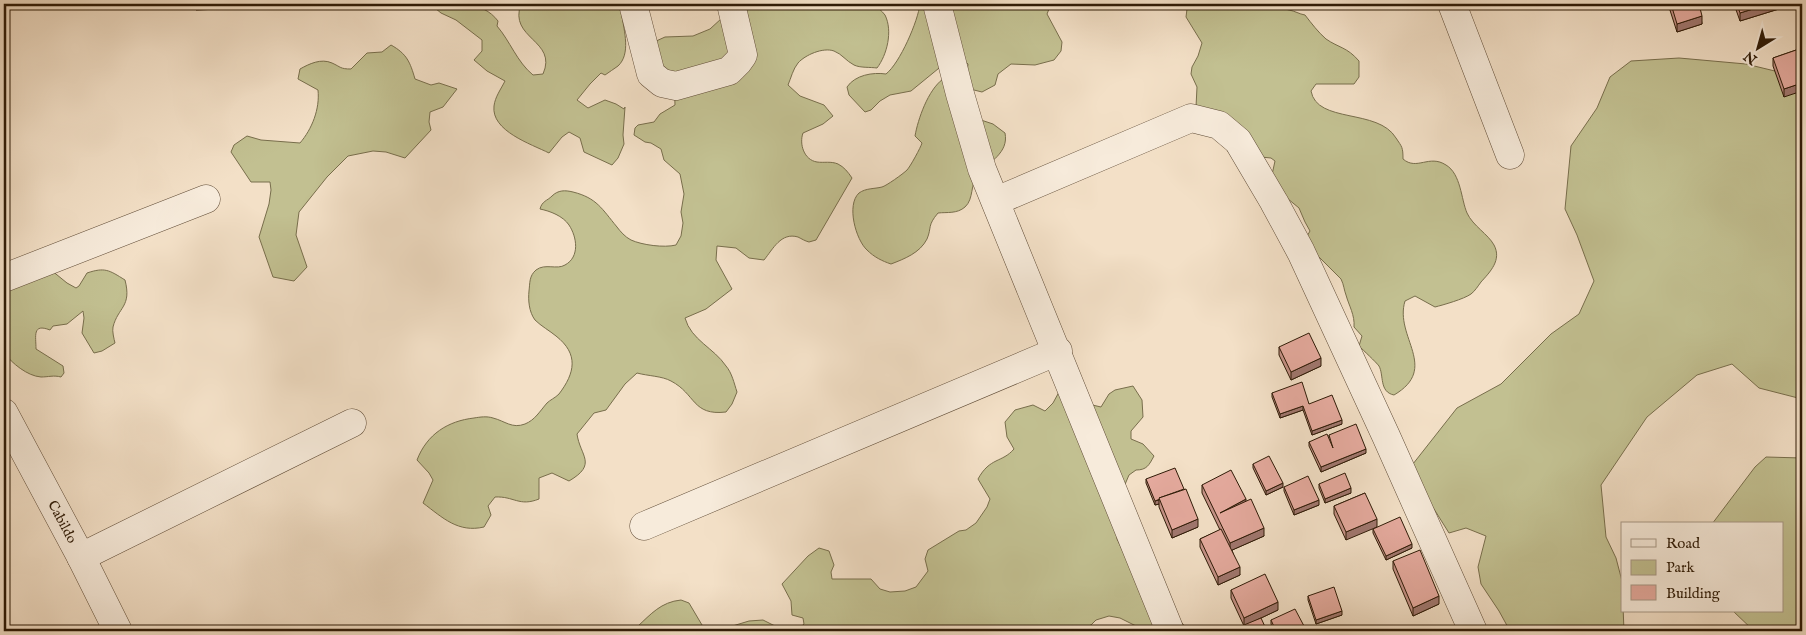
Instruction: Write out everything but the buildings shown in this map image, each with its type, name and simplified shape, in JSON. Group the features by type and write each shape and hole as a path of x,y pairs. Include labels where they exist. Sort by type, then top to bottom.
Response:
{"street":[{"path":"633,4 651,74 662,83 676,86 729,71 743,55 731,4"},
{"path":"937,4 982,169 1058,351 1170,631"},
{"path":"1452,4 1510,155"},
{"path":"996,201 1191,118 1219,126 1238,140 1301,252 1378,418 1466,629"},
{"path":"4,278 206,199"},
{"path":"644,526 1058,351"},
{"name":"Cabildo","path":"4,414 81,557 118,631"},
{"path":"81,557 352,423"}],"green space":[{"path":"430,4 476,6 492,14 498,21 497,26 518,58 533,75 543,74 546,63 544,54 539,46 521,25 519,16 521,4 631,4 622,16 626,49 622,61 605,75 601,73 577,100 588,108 605,100 624,109 625,107 624,144 618,158 612,165 584,152 580,138 569,132 562,137 549,153 523,141 505,129 495,115 494,106 505,81 487,71 474,60 482,51 482,40 456,20 441,13"},
{"path":"755,4 803,4 815,7 831,4 874,4 885,15 889,35 884,56 877,68 854,65 834,51 825,50 801,60 793,71 788,85 800,96 824,105 833,116 823,124 803,133 802,146 806,155 813,161 838,164 852,178 816,240 809,242 798,237 787,237 778,242 764,260 749,258 736,248 717,246 716,260 732,289 706,309 685,318 688,326 697,338 721,360 730,372 737,392 732,404 726,412 707,411 695,403 679,386 671,381 637,373 625,384 606,410 594,413 577,434 585,459 583,470 578,475 569,481 552,473 539,478 539,499 532,501 521,502 495,497 488,506 491,515 484,527 466,528 444,519 423,503 433,480 417,460 426,443 439,430 464,420 488,417 516,426 525,424 532,420 547,403 559,394 569,379 572,364 568,350 556,336 535,320 529,306 530,282 534,272 543,267 565,265 573,257 576,246 574,235 569,225 556,214 540,209 542,204 559,192 581,194 594,201 623,234 631,240 653,246 676,245 681,236 683,223 681,212 684,194 680,174 664,160 661,149 634,135 635,128 638,125 654,122 660,114 675,105 674,76 659,62 654,42 665,37 693,36 710,29 722,18"},
{"path":"920,4 1051,4 1047,14 1062,42 1061,51 1054,60 1035,65 1011,64 998,74 995,85 982,92 974,90 966,84 968,64 964,60 944,64 911,91 890,95 871,110 865,112 849,95 847,87 859,77 870,74 886,74 891,69 908,41"},
{"path":"1187,4 1269,4 1305,15 1326,39 1347,50 1359,61 1359,77 1354,84 1316,84 1311,91 1316,101 1324,108 1376,123 1387,129 1401,145 1403,159 1408,162 1434,161 1440,162 1451,169 1458,180 1467,213 1494,245 1497,256 1496,261 1471,294 1459,300 1435,307 1415,296 1405,301 1403,314 1413,351 1414,374 1407,385 1394,395 1389,393 1384,387 1379,366 1359,346 1362,336 1354,327 1353,315 1341,279 1313,251 1306,238 1310,231 1299,208 1270,184 1275,161 1271,158 1230,154 1227,150 1224,136 1196,107 1197,87 1191,74 1202,43 1186,17 1187,9 1185,6"},
{"path":"391,45 407,59 415,79 431,85 439,83 457,89 443,107 430,112 429,122 431,130 405,158 386,152 373,151 348,156 327,177 299,212 296,235 307,267 294,281 273,277 259,237 269,204 270,182 251,182 231,152 234,145 247,136 261,140 300,143 314,118 318,104 318,90 298,79 300,69 319,61 324,61 351,69 367,53 382,52"},
{"path":"1679,58 1746,64 1779,72 1802,94 1802,394 1798,398 1759,388 1732,364 1697,375 1647,417 1601,485 1606,537 1616,558 1621,577 1621,612 1623,612 1624,631 1510,631 1481,584 1478,567 1486,536 1466,528 1449,533 1409,469 1457,408 1501,384 1551,334 1579,314 1594,281 1565,209 1571,146 1597,108 1610,77 1631,61"},
{"path":"943,79 981,120 993,124 1005,133 1004,146 1001,152 978,174 968,204 955,212 938,213 931,224 924,244 911,255 891,264 872,255 859,239 853,214 855,198 862,191 882,187 908,168 922,143 915,136 921,113 928,97"},
{"path":"36,269 51,270 76,288 87,273 98,270 107,270 125,280 127,289 126,301 113,327 115,343 102,351 94,353 82,333 83,311 67,324 53,326 50,330 40,328 36,332 36,349 63,366 64,373 61,377 41,377 25,372 4,353 4,295"},
{"path":"1133,386 1142,400 1143,417 1131,431 1131,439 1143,444 1154,456 1145,468 1136,470 1129,475 1123,489 1117,539 1131,567 1152,587 1187,629 1183,631 1146,631 1120,618 1109,616 1073,631 796,631 804,624 803,618 792,615 791,601 782,584 808,556 819,548 829,551 834,565 831,572 832,579 871,579 880,589 890,592 905,591 916,587 928,571 925,559 928,550 976,523 987,507 990,499 978,479 987,467 1014,449 1007,437 1005,422 1015,410 1033,405 1045,411 1053,403 1059,392 1088,404 1101,407 1109,394 1115,390"},
{"path":"1766,457 1802,458 1802,631 1754,631 1734,612 1784,612 1784,522 1714,522 1755,467"},
{"path":"681,600 689,603 702,625 709,631 637,631 637,627 657,609 668,603"},
{"path":"763,620 783,630 791,631 716,631 749,621"}]}
